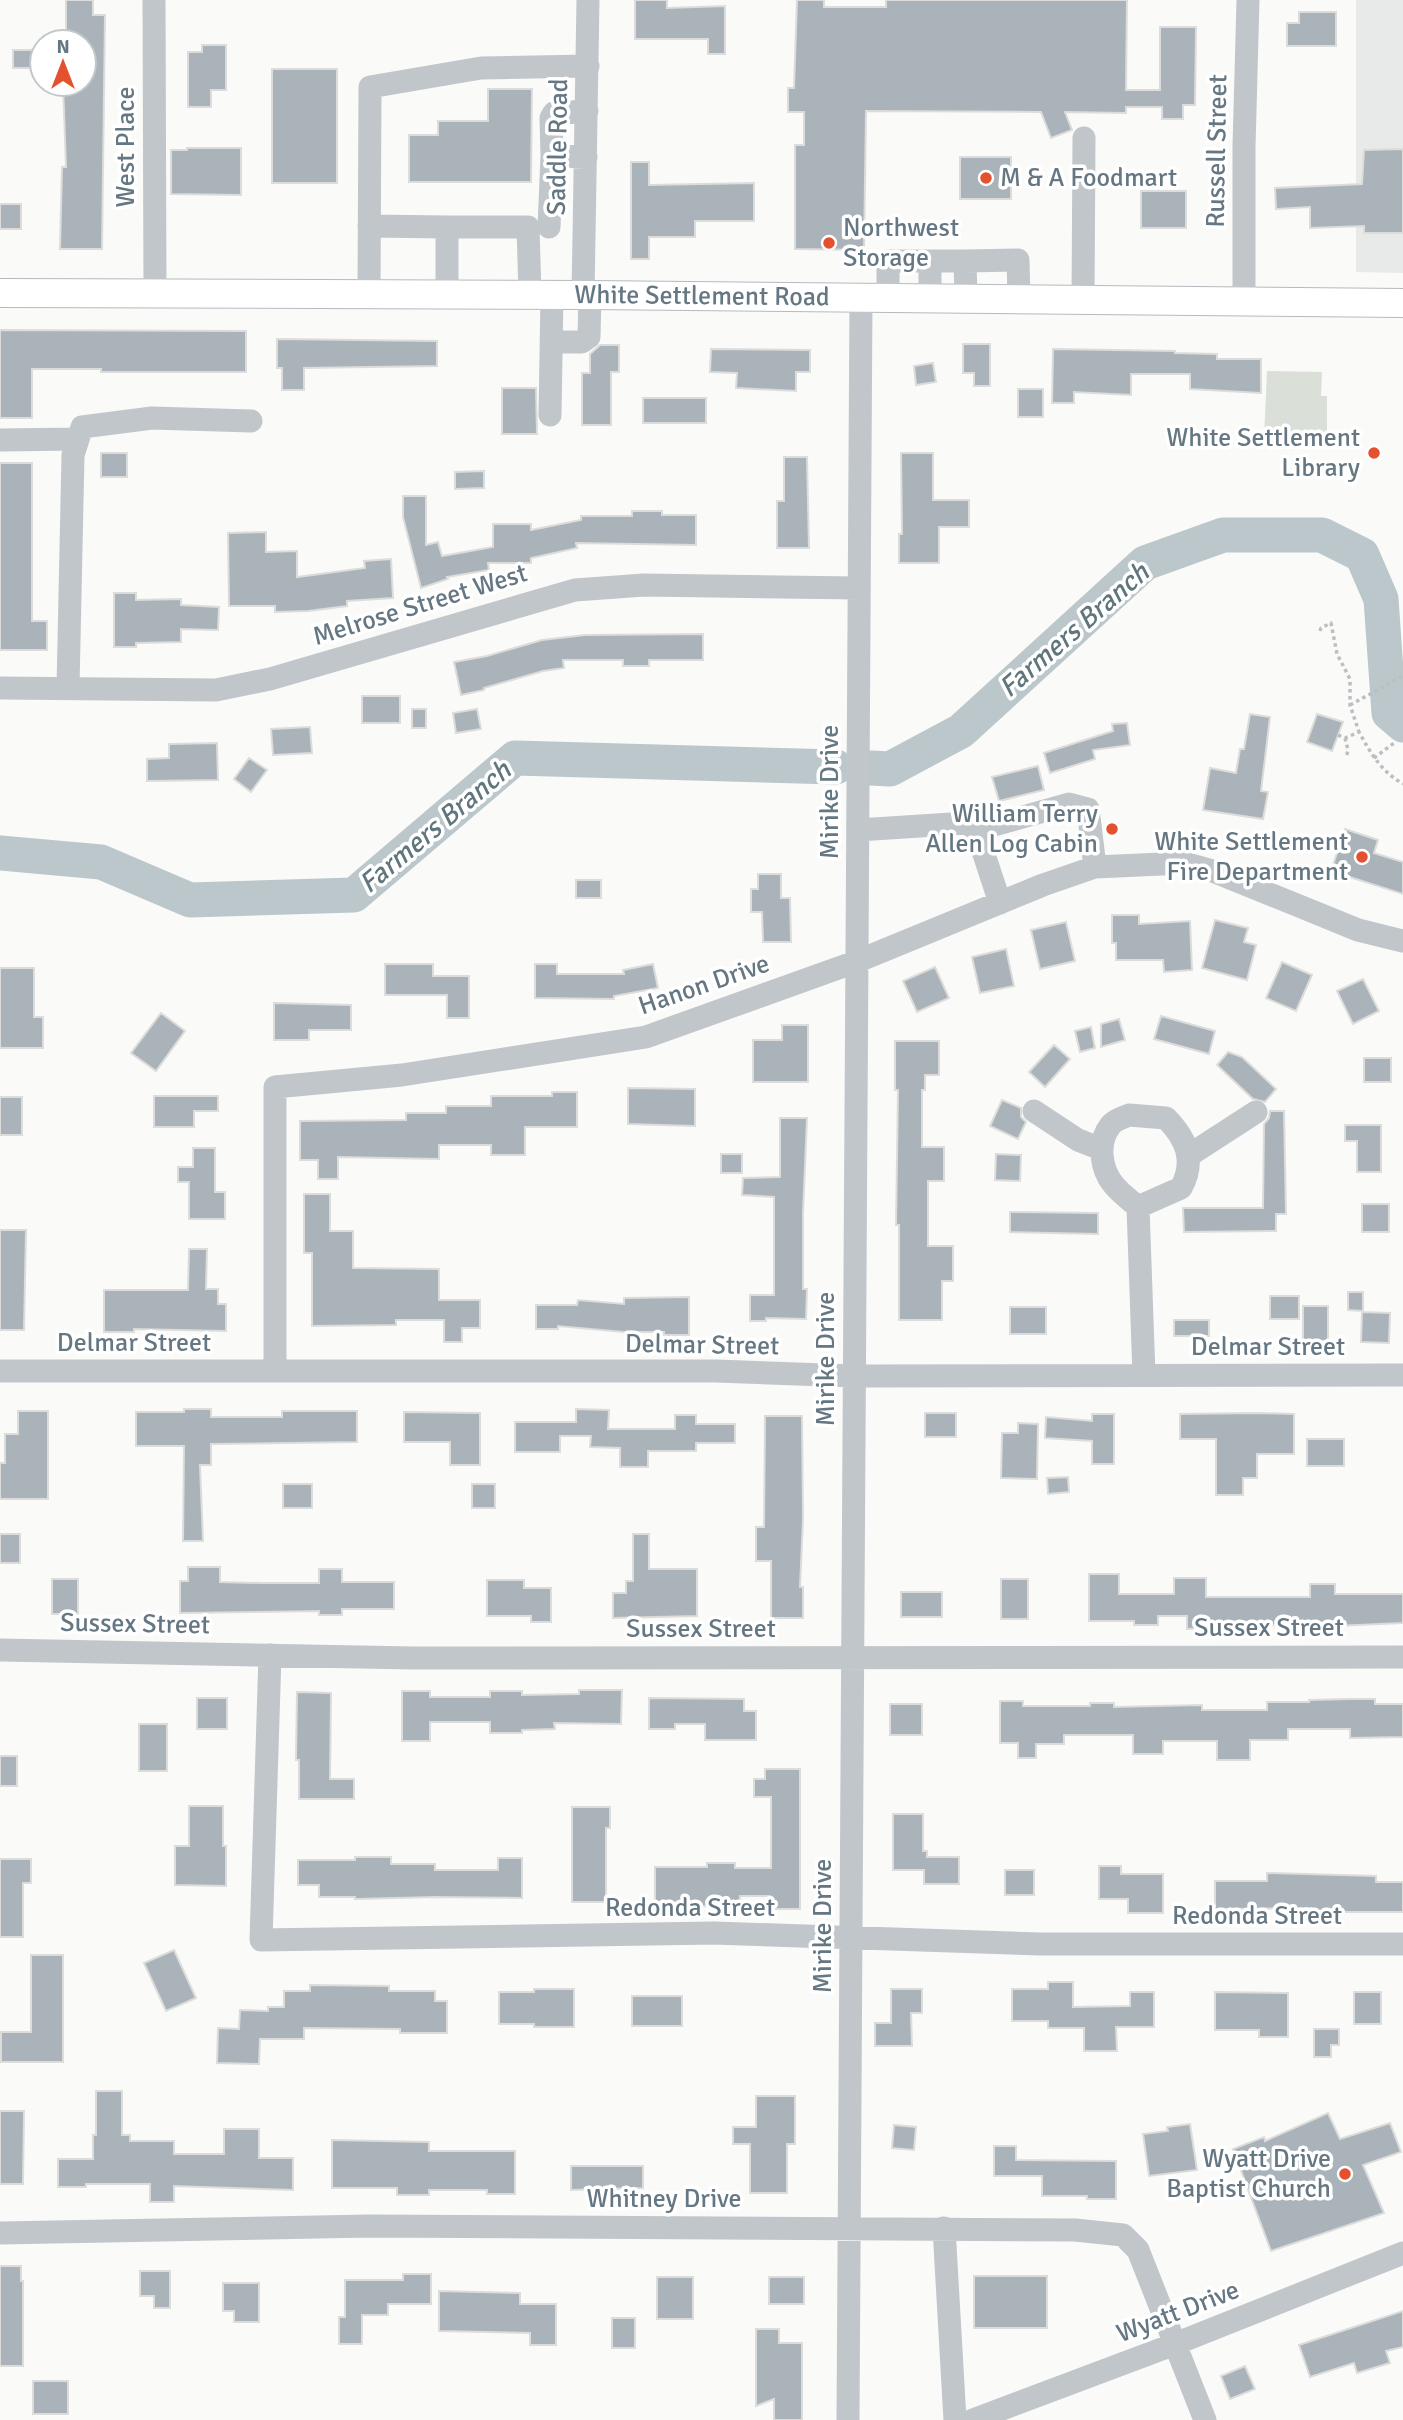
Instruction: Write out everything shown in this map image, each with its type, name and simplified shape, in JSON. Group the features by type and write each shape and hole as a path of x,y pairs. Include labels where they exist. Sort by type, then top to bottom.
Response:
{"main road":[{"name":"White Settlement Road","path":"0,293 447,294 1403,303"}],"street":[{"name":"West Place","path":"154,0 155,294"},
{"name":"Saddle Road","path":"552,342 582,342 589,337 584,226 588,0"},
{"name":"Russell Street","path":"1244,302 1248,0"},
{"path":"369,294 370,87 481,68 588,66"},
{"path":"550,415 552,342 541,295 538,227 552,156 551,118 554,113 587,111"},
{"path":"1083,300 1084,138"},
{"path":"552,156 586,158"},
{"path":"369,226 584,226"},
{"path":"447,227 447,294"},
{"path":"930,299 930,261 1018,260 1019,300"},
{"name":"Mirike Drive","path":"848,2420 858,588 874,299 888,261 930,261"},
{"path":"965,261 966,299"},
{"path":"68,688 73,455 82,427 152,418 251,421"},
{"path":"0,440 78,439"},
{"name":"Melrose Street West","path":"0,688 216,690 270,679 575,590 644,585 858,588"},
{"path":"976,830 1069,804 1088,809 1095,867"},
{"path":"858,830 967,823 976,830 1000,903"},
{"name":"Hanon Drive","path":"275,1370 275,1087 402,1074 646,1037 858,961 1095,867 1184,863 1213,871 1357,930 1403,941"},
{"path":"1034,1111 1078,1140 1101,1149"},
{"path":"1188,1156 1256,1112"},
{"path":"1138,1207 1181,1188 1189,1165 1188,1149 1179,1132 1166,1118 1156,1115 1129,1115 1117,1120 1109,1127 1101,1149 1103,1167 1113,1185 1138,1207 1143,1375"},
{"name":"Delmar Street","path":"0,1371 716,1371 854,1376 1403,1375"},
{"name":"Sussex Street","path":"0,1650 413,1658 1403,1657"},
{"name":"Redonda Street","path":"271,1655 261,1940 714,1933 1040,1944 1403,1944"},
{"name":"Whitney Drive","path":"0,2233 369,2226 944,2228 1075,2230 1123,2235 1138,2250 1205,2420"},
{"path":"944,2228 955,2420"},
{"name":"Wyatt Drive","path":"973,2420 1175,2344 1403,2253"}],"path":[{"path":"1320,631 1331,623 1337,654 1350,679 1350,705 1359,732 1384,771 1403,783"},
{"path":"1350,705 1403,676"},
{"path":"1338,735 1345,738 1359,732"},
{"path":"1345,738 1348,747 1346,758"},
{"path":"1374,758 1394,743"}],"shaded area":[{"path":"1356,0 1403,0 1403,273 1356,272"},
{"path":"1267,371 1322,372 1321,396 1327,396 1327,439 1264,438"}],"building":[{"path":"66,0 93,0 93,15 105,15 102,249 60,249 62,167 66,167 64,98 98,98 98,28 66,28"},
{"path":"635,0 667,0 667,8 725,6 725,54 708,54 708,39 635,39"},
{"path":"797,0 824,0 824,7 886,7 886,0 1127,0 1126,90 1160,90 1160,27 1196,27 1195,105 1183,105 1183,119 1162,119 1162,107 1126,107 1126,113 1065,112 1072,130 1051,138 1041,112 866,111 864,250 795,249 795,145 804,145 804,112 788,112 788,88 794,88"},
{"path":"1299,12 1336,12 1336,46 1287,46 1287,23 1299,23"},
{"path":"202,45 226,45 226,90 211,90 211,107 188,107 188,52 202,52"},
{"path":"13,50 28,50 28,68 13,68"},
{"path":"272,69 337,69 337,183 272,183"},
{"path":"488,89 532,89 531,182 409,182 409,135 438,135 438,121 488,121"},
{"path":"241,148 241,195 171,194 171,150"},
{"path":"1403,149 1403,233 1364,233 1364,226 1310,228 1310,207 1276,209 1275,188 1362,184 1364,150"},
{"name":"M & A Foodmart","path":"960,157 1011,157 1011,199 960,199"},
{"path":"631,162 649,162 649,185 754,183 754,221 695,221 695,237 649,237 649,259 631,259"},
{"path":"1141,191 1186,191 1186,228 1141,228"},
{"path":"0,204 21,204 21,229 0,229"},
{"path":"0,330 246,331 246,372 32,369 32,418 0,418"},
{"path":"277,339 437,341 437,366 304,368 304,390 282,390 282,368 277,368"},
{"path":"963,344 990,344 990,386 974,386 974,373 963,373"},
{"path":"600,345 619,345 619,372 611,372 611,425 582,425 582,373 590,373 590,354"},
{"path":"711,349 810,350 810,372 796,372 796,391 736,388 737,373 710,372"},
{"path":"1053,349 1175,351 1217,354 1217,359 1261,359 1261,393 1190,389 1190,374 1131,374 1131,395 1074,392 1074,403 1052,403"},
{"path":"933,363 936,382 916,385 914,366"},
{"path":"502,388 536,388 537,434 502,434"},
{"path":"1018,389 1043,389 1043,417 1018,417"},
{"path":"643,398 706,398 706,423 643,423"},
{"path":"101,453 127,453 127,477 101,477"},
{"path":"901,453 933,453 933,500 969,500 969,527 939,527 939,563 899,563 899,534 902,534"},
{"path":"784,457 807,457 809,548 777,548 777,501 784,501"},
{"path":"0,463 32,463 32,621 47,621 47,650 0,650"},
{"path":"484,471 484,488 455,489 455,472"},
{"path":"403,496 426,496 426,545 438,542 442,556 493,547 493,524 531,524 531,530 581,520 581,516 632,516 632,511 662,511 662,515 696,515 696,545 576,543 577,548 531,558 531,563 488,563 489,570 447,577 448,579 421,588 403,517"},
{"path":"266,532 266,552 297,551 297,577 365,568 364,561 391,559 393,598 347,601 347,606 308,611 275,612 275,606 229,606 228,533"},
{"path":"114,593 136,593 136,600 181,599 181,605 219,607 218,630 181,629 181,642 136,643 136,647 114,647"},
{"path":"703,634 703,660 649,660 649,666 623,666 623,660 563,660 564,668 543,671 461,695 454,662 487,656 542,640 585,635"},
{"path":"362,696 400,696 400,723 362,723"},
{"path":"412,709 426,709 426,728 412,728"},
{"path":"477,709 481,729 456,733 453,713"},
{"path":"1250,714 1270,717 1261,791 1268,792 1263,819 1203,810 1210,768 1236,773 1240,749 1244,749"},
{"path":"1317,714 1343,722 1332,751 1307,742"},
{"path":"1127,723 1130,745 1093,750 1095,759 1050,773 1044,753 1113,731 1112,724"},
{"path":"310,727 312,753 273,755 271,729"},
{"path":"217,743 218,780 147,781 147,759 169,758 169,744"},
{"path":"249,758 267,770 251,792 234,779"},
{"path":"1038,766 1044,790 999,801 992,777"},
{"name":"White Settlement Fire Department","path":"1345,829 1378,840 1374,853 1403,862 1403,894 1331,871"},
{"path":"758,874 781,874 781,898 790,898 791,942 763,942 762,912 751,912 751,889 758,889"},
{"path":"576,880 601,880 601,898 576,898"},
{"path":"1112,915 1139,915 1139,924 1190,921 1192,970 1164,972 1163,960 1116,960 1116,943 1112,943"},
{"path":"1215,920 1248,928 1244,942 1256,945 1247,980 1202,968"},
{"path":"1066,922 1075,961 1040,969 1031,930"},
{"path":"1006,949 1014,986 980,993 972,957"},
{"path":"1282,962 1312,975 1296,1011 1266,998"},
{"path":"385,964 433,964 433,976 469,976 469,1018 447,1018 447,995 385,995"},
{"path":"535,964 557,964 557,974 624,974 623,970 653,964 658,988 614,996 614,999 535,998"},
{"path":"935,967 949,998 917,1012 903,981"},
{"path":"0,968 34,968 34,1017 43,1017 43,1048 0,1048"},
{"path":"1363,979 1379,1011 1353,1024 1337,991"},
{"path":"274,1003 351,1005 351,1030 309,1030 309,1040 274,1040"},
{"path":"161,1013 185,1031 156,1071 131,1053"},
{"path":"1161,1016 1215,1031 1209,1054 1154,1039"},
{"path":"1119,1019 1125,1040 1101,1047 1101,1024"},
{"path":"782,1025 808,1025 808,1082 753,1082 753,1040 782,1040"},
{"path":"1091,1027 1095,1048 1080,1052 1075,1031"},
{"path":"895,1041 939,1041 939,1075 925,1075 925,1090 922,1090 922,1147 944,1147 944,1181 928,1181 928,1246 953,1246 953,1281 942,1281 942,1320 899,1320 899,1225 896,1225 898,1090 895,1090"},
{"path":"1054,1045 1070,1059 1045,1087 1029,1072"},
{"path":"1228,1052 1242,1057 1276,1089 1265,1102 1253,1099 1217,1065"},
{"path":"1364,1058 1391,1058 1391,1082 1364,1082"},
{"path":"628,1088 695,1089 695,1126 628,1124"},
{"path":"552,1092 577,1092 577,1127 525,1127 525,1155 491,1155 491,1145 439,1145 439,1159 338,1157 338,1179 318,1179 318,1160 300,1160 300,1121 406,1120 406,1113 446,1113 446,1106 491,1106 491,1096 552,1096"},
{"path":"154,1096 218,1096 218,1111 194,1111 194,1127 154,1127"},
{"path":"0,1097 22,1097 22,1135 0,1135"},
{"path":"1002,1100 1021,1108 1021,1117 1026,1122 1018,1139 990,1126"},
{"path":"1270,1111 1284,1111 1286,1214 1276,1214 1276,1231 1184,1232 1183,1208 1263,1208 1264,1124"},
{"path":"780,1118 807,1118 803,1213 803,1289 807,1289 806,1319 766,1318 766,1321 750,1321 750,1295 774,1295 774,1197 742,1195 743,1178 780,1177"},
{"path":"1345,1125 1381,1125 1381,1172 1357,1172 1357,1141 1345,1141"},
{"path":"193,1148 215,1148 215,1192 225,1192 225,1219 189,1219 189,1182 178,1182 178,1167 193,1167"},
{"path":"721,1154 742,1154 742,1173 721,1173"},
{"path":"996,1154 1021,1155 1020,1181 995,1180"},
{"path":"304,1194 330,1194 330,1231 353,1231 353,1268 439,1269 439,1300 480,1300 480,1328 462,1328 462,1342 444,1342 444,1320 396,1320 396,1325 312,1326 312,1253 304,1253"},
{"path":"1362,1204 1389,1204 1389,1232 1362,1232"},
{"path":"1010,1212 1098,1213 1098,1234 1010,1232"},
{"path":"0,1230 26,1230 24,1330 0,1330"},
{"path":"189,1249 207,1249 206,1289 218,1289 218,1304 226,1304 226,1331 134,1329 134,1332 104,1332 104,1290 188,1290"},
{"path":"1348,1292 1363,1292 1363,1311 1348,1310"},
{"path":"1270,1296 1299,1296 1299,1319 1270,1319"},
{"path":"689,1297 689,1335 558,1326 558,1329 536,1329 536,1305 577,1305 578,1300 624,1304 624,1298"},
{"path":"1303,1306 1328,1306 1328,1341 1303,1341"},
{"path":"1010,1307 1046,1307 1046,1334 1010,1334"},
{"path":"1362,1312 1390,1313 1389,1343 1361,1342"},
{"path":"1174,1320 1209,1320 1209,1336 1174,1336"},
{"path":"184,1409 211,1409 211,1417 282,1417 282,1411 357,1411 357,1442 211,1444 211,1465 200,1465 203,1541 183,1541 184,1446 136,1446 136,1412 184,1412"},
{"path":"576,1409 609,1410 608,1429 675,1429 675,1415 696,1415 696,1424 735,1424 735,1443 696,1443 696,1451 648,1451 648,1467 620,1467 620,1448 590,1447 591,1436 560,1436 560,1452 515,1452 515,1422 576,1422"},
{"path":"18,1411 48,1411 48,1499 0,1499 0,1463 5,1463 5,1434 18,1434"},
{"path":"404,1412 480,1413 480,1465 450,1465 450,1442 404,1442"},
{"path":"925,1413 956,1413 956,1437 925,1437"},
{"path":"1092,1414 1114,1414 1114,1464 1092,1464 1092,1441 1045,1438 1046,1417 1092,1421"},
{"path":"1180,1414 1294,1414 1294,1454 1257,1454 1257,1478 1243,1478 1243,1495 1216,1495 1216,1439 1180,1439"},
{"path":"765,1416 802,1416 803,1519 800,1587 803,1587 803,1618 771,1618 771,1561 756,1561 756,1527 764,1527"},
{"path":"1018,1423 1038,1424 1037,1479 1001,1478 1002,1433 1018,1433"},
{"path":"1307,1439 1344,1439 1344,1466 1307,1466"},
{"path":"1068,1477 1069,1492 1048,1494 1047,1478"},
{"path":"283,1484 312,1484 312,1508 283,1508"},
{"path":"472,1484 495,1484 495,1508 472,1508"},
{"path":"0,1534 20,1534 20,1563 0,1563"},
{"path":"633,1534 649,1534 649,1569 697,1569 697,1616 613,1618 613,1593 626,1593 626,1581 633,1581"},
{"path":"188,1567 220,1567 220,1582 261,1583 319,1583 319,1569 342,1569 342,1582 394,1582 394,1609 342,1609 342,1615 319,1615 319,1611 180,1613 180,1581 188,1581"},
{"path":"1089,1574 1119,1574 1119,1594 1174,1594 1174,1578 1206,1578 1206,1597 1310,1597 1310,1584 1335,1584 1335,1594 1403,1594 1403,1623 1255,1625 1187,1629 1187,1616 1158,1616 1158,1625 1134,1625 1134,1621 1089,1621"},
{"path":"52,1579 78,1579 78,1614 52,1614"},
{"path":"1001,1579 1028,1579 1028,1619 1001,1619"},
{"path":"487,1580 524,1580 524,1588 551,1588 551,1622 531,1622 531,1616 487,1616"},
{"path":"901,1592 942,1592 942,1617 901,1617"},
{"path":"579,1690 622,1690 621,1724 554,1723 555,1729 490,1733 490,1722 430,1722 430,1741 402,1741 402,1691 430,1691 430,1697 490,1697 490,1691 522,1691 522,1695 579,1694"},
{"path":"297,1692 331,1693 330,1779 354,1779 354,1799 299,1799 299,1760 296,1760"},
{"path":"197,1698 227,1698 227,1729 197,1729"},
{"path":"649,1698 744,1699 744,1711 756,1711 756,1740 705,1740 705,1724 675,1724 675,1729 649,1729"},
{"path":"1375,1699 1375,1704 1403,1704 1403,1737 1350,1738 1350,1729 1288,1729 1288,1740 1250,1740 1250,1760 1217,1760 1217,1741 1163,1741 1163,1754 1133,1754 1133,1735 1064,1735 1064,1744 1036,1744 1036,1758 1018,1758 1018,1743 1000,1743 1000,1701 1023,1701 1023,1706 1090,1706 1090,1703 1114,1703 1114,1707 1202,1705 1202,1710 1267,1710 1267,1702"},
{"path":"890,1704 922,1704 922,1735 890,1735"},
{"path":"139,1724 167,1724 167,1771 139,1771"},
{"path":"0,1756 17,1756 17,1786 0,1786"},
{"path":"765,1769 800,1769 800,1909 770,1909 770,1896 740,1896 740,1907 655,1905 655,1867 707,1867 707,1863 735,1863 735,1868 771,1868 771,1797 754,1797 754,1779 765,1779"},
{"path":"189,1806 223,1806 226,1886 175,1885 175,1846 189,1846"},
{"path":"572,1807 610,1807 610,1828 606,1828 606,1902 572,1902"},
{"path":"893,1814 923,1814 923,1851 927,1851 927,1857 959,1857 959,1884 924,1884 924,1870 893,1870"},
{"path":"355,1857 391,1857 391,1864 435,1864 435,1870 498,1870 498,1858 522,1858 522,1898 319,1897 319,1885 298,1885 298,1860 355,1860"},
{"path":"0,1859 31,1859 31,1883 23,1883 23,1937 0,1937"},
{"path":"1099,1866 1121,1866 1121,1874 1163,1874 1163,1913 1128,1913 1128,1899 1099,1899"},
{"path":"1005,1870 1034,1870 1034,1895 1005,1895"},
{"path":"1267,1873 1376,1876 1376,1882 1403,1882 1403,1912 1311,1912 1311,1908 1215,1909 1215,1881 1267,1881"},
{"path":"174,1950 196,1998 166,2011 144,1963"},
{"path":"31,1955 63,1955 63,2062 1,2062 1,2032 31,2032"},
{"path":"1048,1982 1073,1982 1073,2007 1130,2006 1130,1992 1154,1992 1154,2027 1116,2027 1117,2051 1084,2051 1084,2028 1048,2028 1048,2021 1012,2021 1012,1989 1048,1989"},
{"path":"310,1985 389,1986 389,1991 435,1991 435,2001 447,2001 447,2033 400,2033 400,2029 304,2028 304,2039 260,2039 259,2064 217,2063 218,2028 239,2029 240,2010 268,2011 268,2007 284,2007 284,1991 310,1991"},
{"path":"534,1989 574,1989 574,2027 499,2024 499,1992 534,1992"},
{"path":"891,1989 922,1989 922,2013 911,2013 912,2046 875,2046 875,2023 891,2023"},
{"path":"1215,1992 1288,1993 1288,2037 1259,2037 1259,2030 1215,2030"},
{"path":"1354,1992 1381,1992 1381,2024 1354,2024"},
{"path":"632,1996 682,1996 682,2026 632,2026"},
{"path":"1314,2029 1339,2029 1339,2045 1331,2045 1331,2057 1314,2057"},
{"path":"96,2091 122,2091 122,2135 130,2135 130,2141 174,2141 174,2154 224,2154 224,2129 259,2129 259,2158 293,2158 293,2190 174,2186 174,2202 150,2202 150,2184 58,2187 58,2159 93,2159"},
{"path":"756,2096 795,2096 795,2144 787,2144 787,2193 750,2193 750,2144 733,2144 733,2127 756,2127"},
{"path":"0,2111 24,2111 23,2184 0,2184"},
{"path":"1328,2113 1340,2139 1390,2123 1401,2152 1363,2165 1384,2213 1271,2251 1233,2149 1264,2137 1265,2141"},
{"path":"1190,2124 1197,2170 1149,2176 1143,2134 1168,2131 1167,2127"},
{"path":"894,2125 916,2127 914,2150 892,2148"},
{"path":"332,2140 429,2142 429,2151 515,2151 515,2194 487,2194 487,2190 429,2190 429,2195 397,2195 397,2188 332,2188"},
{"path":"994,2146 1016,2146 1016,2160 1116,2161 1116,2199 1042,2196 1042,2176 994,2176"},
{"path":"571,2166 643,2166 643,2188 571,2190"},
{"path":"0,2266 21,2266 23,2366 0,2366"},
{"path":"140,2271 170,2271 170,2308 154,2308 154,2296 140,2296"},
{"path":"403,2274 431,2274 431,2304 388,2304 388,2315 362,2315 362,2344 339,2344 339,2317 345,2317 345,2280 403,2280"},
{"path":"974,2276 1047,2276 1047,2328 974,2328"},
{"path":"657,2277 693,2277 693,2319 657,2319"},
{"path":"769,2277 804,2277 804,2304 769,2304"},
{"path":"223,2283 259,2283 259,2322 234,2322 234,2311 223,2311"},
{"path":"439,2291 520,2293 520,2304 556,2304 556,2345 530,2345 530,2333 439,2331"},
{"path":"1403,2311 1403,2347 1386,2351 1390,2363 1357,2373 1354,2363 1310,2377 1299,2345"},
{"path":"612,2318 635,2318 635,2348 612,2348"},
{"path":"756,2329 779,2329 779,2343 802,2343 802,2420 774,2420 774,2399 756,2406"},
{"path":"1245,2366 1255,2389 1230,2399 1221,2376"},
{"path":"33,2381 68,2381 68,2414 33,2414"}],"waterway":[{"name":"Farmers Branch","path":"871,768 890,769 961,731 1145,563 1223,535 1322,535 1362,555 1381,599 1389,713 1403,725"},
{"name":"Farmers Branch","path":"0,853 101,862 190,900 354,895 515,758 836,767"}],"place":[{"name":"M & A Foodmart","path":"986,178"},
{"name":"Northwest Storage","path":"829,243"},
{"name":"White Settlement Library","path":"1374,453"},
{"name":"William Terry Allen Log Cabin","path":"1112,829"},
{"name":"White Settlement Fire Department","path":"1362,857"},
{"name":"Wyatt Drive Baptist Church","path":"1345,2174"}]}
